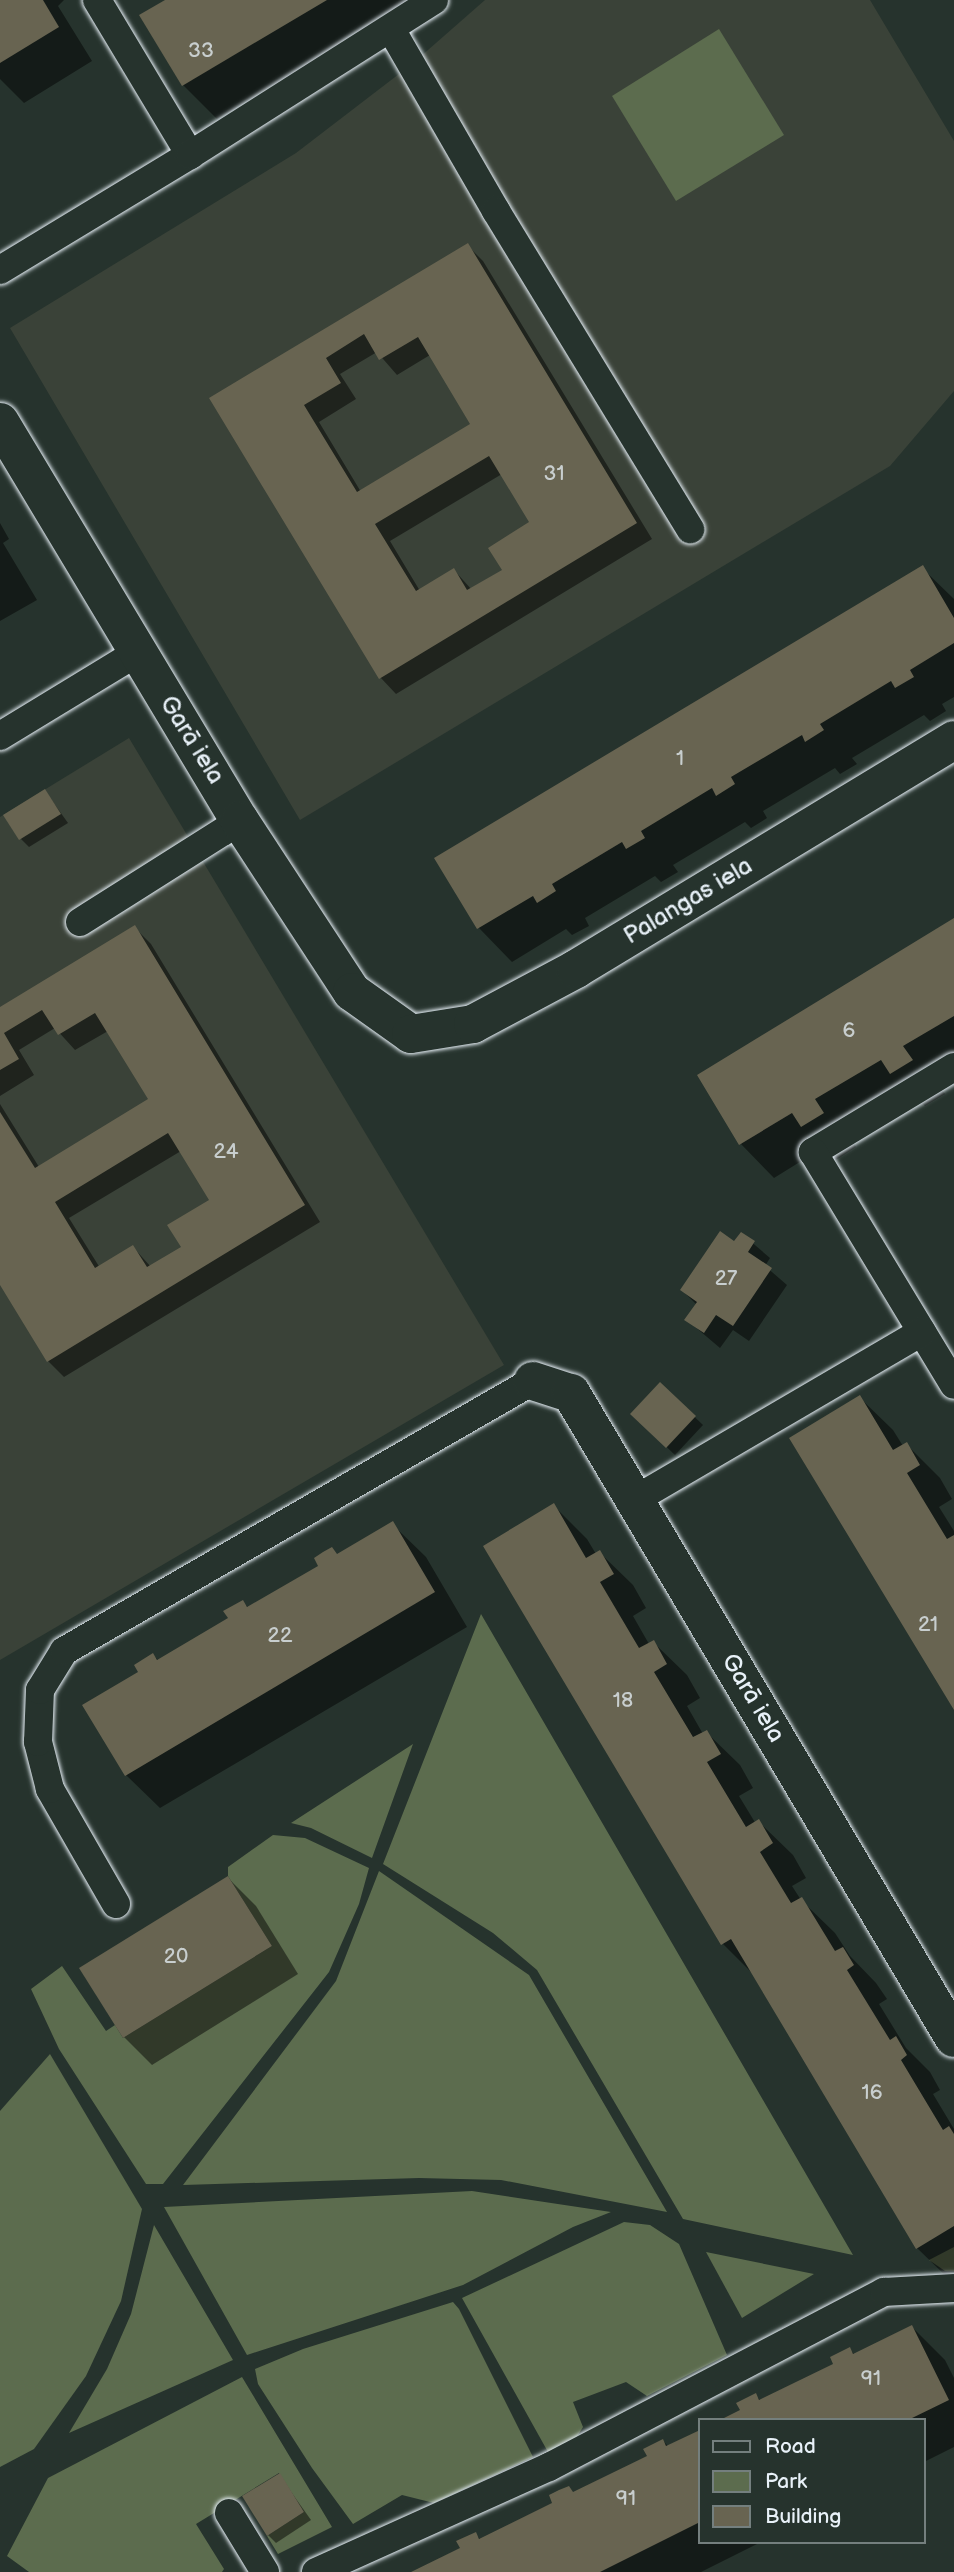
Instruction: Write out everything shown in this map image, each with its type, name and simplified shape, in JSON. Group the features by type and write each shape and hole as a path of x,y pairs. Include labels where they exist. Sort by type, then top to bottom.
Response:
{"street":[{"name":"Garā iela","path":"0,422 240,821 352,992 411,1034"},
{"name":"Palangas iela","path":"411,1034 473,1024 576,969 954,740"},
{"name":"Garā iela","path":"533,1381 570,1393 636,1499 954,2038"}],"lane":[{"path":"97,0 190,155"},
{"path":"0,270 190,155 434,0"},
{"path":"391,29 496,211 690,529"},
{"path":"0,736 138,652"},
{"path":"80,922 240,821"},
{"path":"954,1067 813,1152 954,1385"},
{"path":"636,1499 922,1332"},
{"path":"116,1904 50,1789 38,1742 40,1690 64,1651 533,1381"},
{"path":"316,2572 549,2467 884,2292 954,2288"},
{"path":"229,2513 265,2572"}],"shaded area":[{"path":"485,0 870,0 954,141 954,391 890,466 300,820 10,328 296,153 412,64"},
{"path":"129,738 504,1365 0,1660 0,817"}],"green space":[{"path":"719,29 784,135 676,201 612,96"},
{"path":"481,1614 853,2255 683,2219 537,1970 493,1933 383,1864"},
{"path":"413,1744 372,1858 311,1828 291,1823"},
{"path":"273,1835 305,1838 369,1868 359,1904 329,1972 163,2184 146,2184 59,2049 31,1989 62,1966 106,2031 115,2025 123,2038 272,1946 228,1876 228,1867"},
{"path":"379,1871 529,1975 667,2212 501,2180 419,2178 183,2185 336,1981"},
{"path":"50,2054 142,2209 121,2301 86,2376 34,2449 0,2467 0,2111"},
{"path":"472,2191 611,2212 573,2227 463,2285 247,2355 164,2207"},
{"path":"624,2222 650,2225 679,2244 727,2355 647,2396 626,2382 573,2402 583,2427 573,2443 548,2452 462,2298"},
{"path":"154,2225 233,2360 69,2433 107,2369 131,2314"},
{"path":"954,2247 954,2271 945,2271 929,2260"},
{"path":"706,2252 814,2274 742,2318"},
{"path":"453,2302 459,2309 533,2457 434,2503 402,2495 353,2524 312,2468 258,2384 255,2369 303,2349"},
{"path":"242,2377 332,2527 278,2554 267,2536 304,2512 279,2473 196,2524 224,2569 222,2572 29,2572 7,2556 48,2478"}],"building":[{"path":"0,0 43,0 59,27 0,63"},
{"path":"165,0 327,0 182,86 139,15"},
{"path":"468,243 637,523 379,679 209,398","holes":["364,334 379,360 418,337 470,424 357,492 304,405 341,383 326,358","489,456 529,522 488,548 502,570 467,590 454,568 416,591 375,524"]},
{"path":"923,565 954,618 954,643 910,670 914,677 895,688 891,681 820,724 824,730 805,742 802,735 731,777 735,784 716,796 712,788 641,831 645,838 626,849 622,842 552,884 556,891 537,903 533,896 477,929 434,858"},
{"path":"45,789 61,814 19,840 3,815"},
{"path":"954,918 954,1016 903,1046 913,1060 890,1074 881,1060 815,1099 824,1113 801,1127 792,1113 739,1145 697,1075"},
{"path":"135,925 305,1205 47,1362 0,1285 0,1112 35,1168 148,1099 95,1013 58,1035 42,1010 4,1033 19,1059 0,1070 0,1007","holes":["168,1133 209,1200 167,1225 181,1247 147,1267 133,1245 95,1268 55,1202"]},
{"path":"720,1231 734,1241 741,1232 755,1241 748,1252 772,1268 733,1326 716,1315 704,1333 684,1320 697,1302 680,1290"},
{"path":"660,1382 696,1416 666,1448 630,1414"},
{"path":"860,1395 893,1450 907,1442 920,1465 907,1473 947,1539 954,1535 954,1710 789,1438"},
{"path":"554,1503 586,1558 600,1550 614,1574 600,1582 639,1648 654,1640 667,1664 654,1672 693,1737 707,1730 721,1754 707,1762 746,1827 759,1819 773,1843 760,1852 791,1903 802,1897 835,1951 843,1947 854,1965 847,1970 890,2040 896,2036 907,2055 901,2060 943,2130 949,2126 954,2134 954,2226 916,2249 731,1939 721,1945 483,1546"},
{"path":"393,1521 435,1592 125,1776 82,1705 138,1672 134,1665 153,1653 157,1660 228,1618 223,1611 243,1600 247,1607 318,1566 314,1558 323,1552 332,1547 337,1554"},
{"path":"228,1876 272,1946 123,2038 79,1968"},
{"path":"912,2325 949,2400 912,2418 724,2418 740,2410 736,2403 756,2393 759,2400 833,2364 830,2357 850,2347 853,2354"},
{"path":"698,2431 698,2523 600,2572 411,2572 460,2548 456,2541 476,2532 479,2539 552,2503 549,2495 559,2490 569,2486 573,2492 647,2456 643,2449 663,2439 666,2446"},
{"path":"280,2473 304,2512 267,2536 242,2496"}]}
